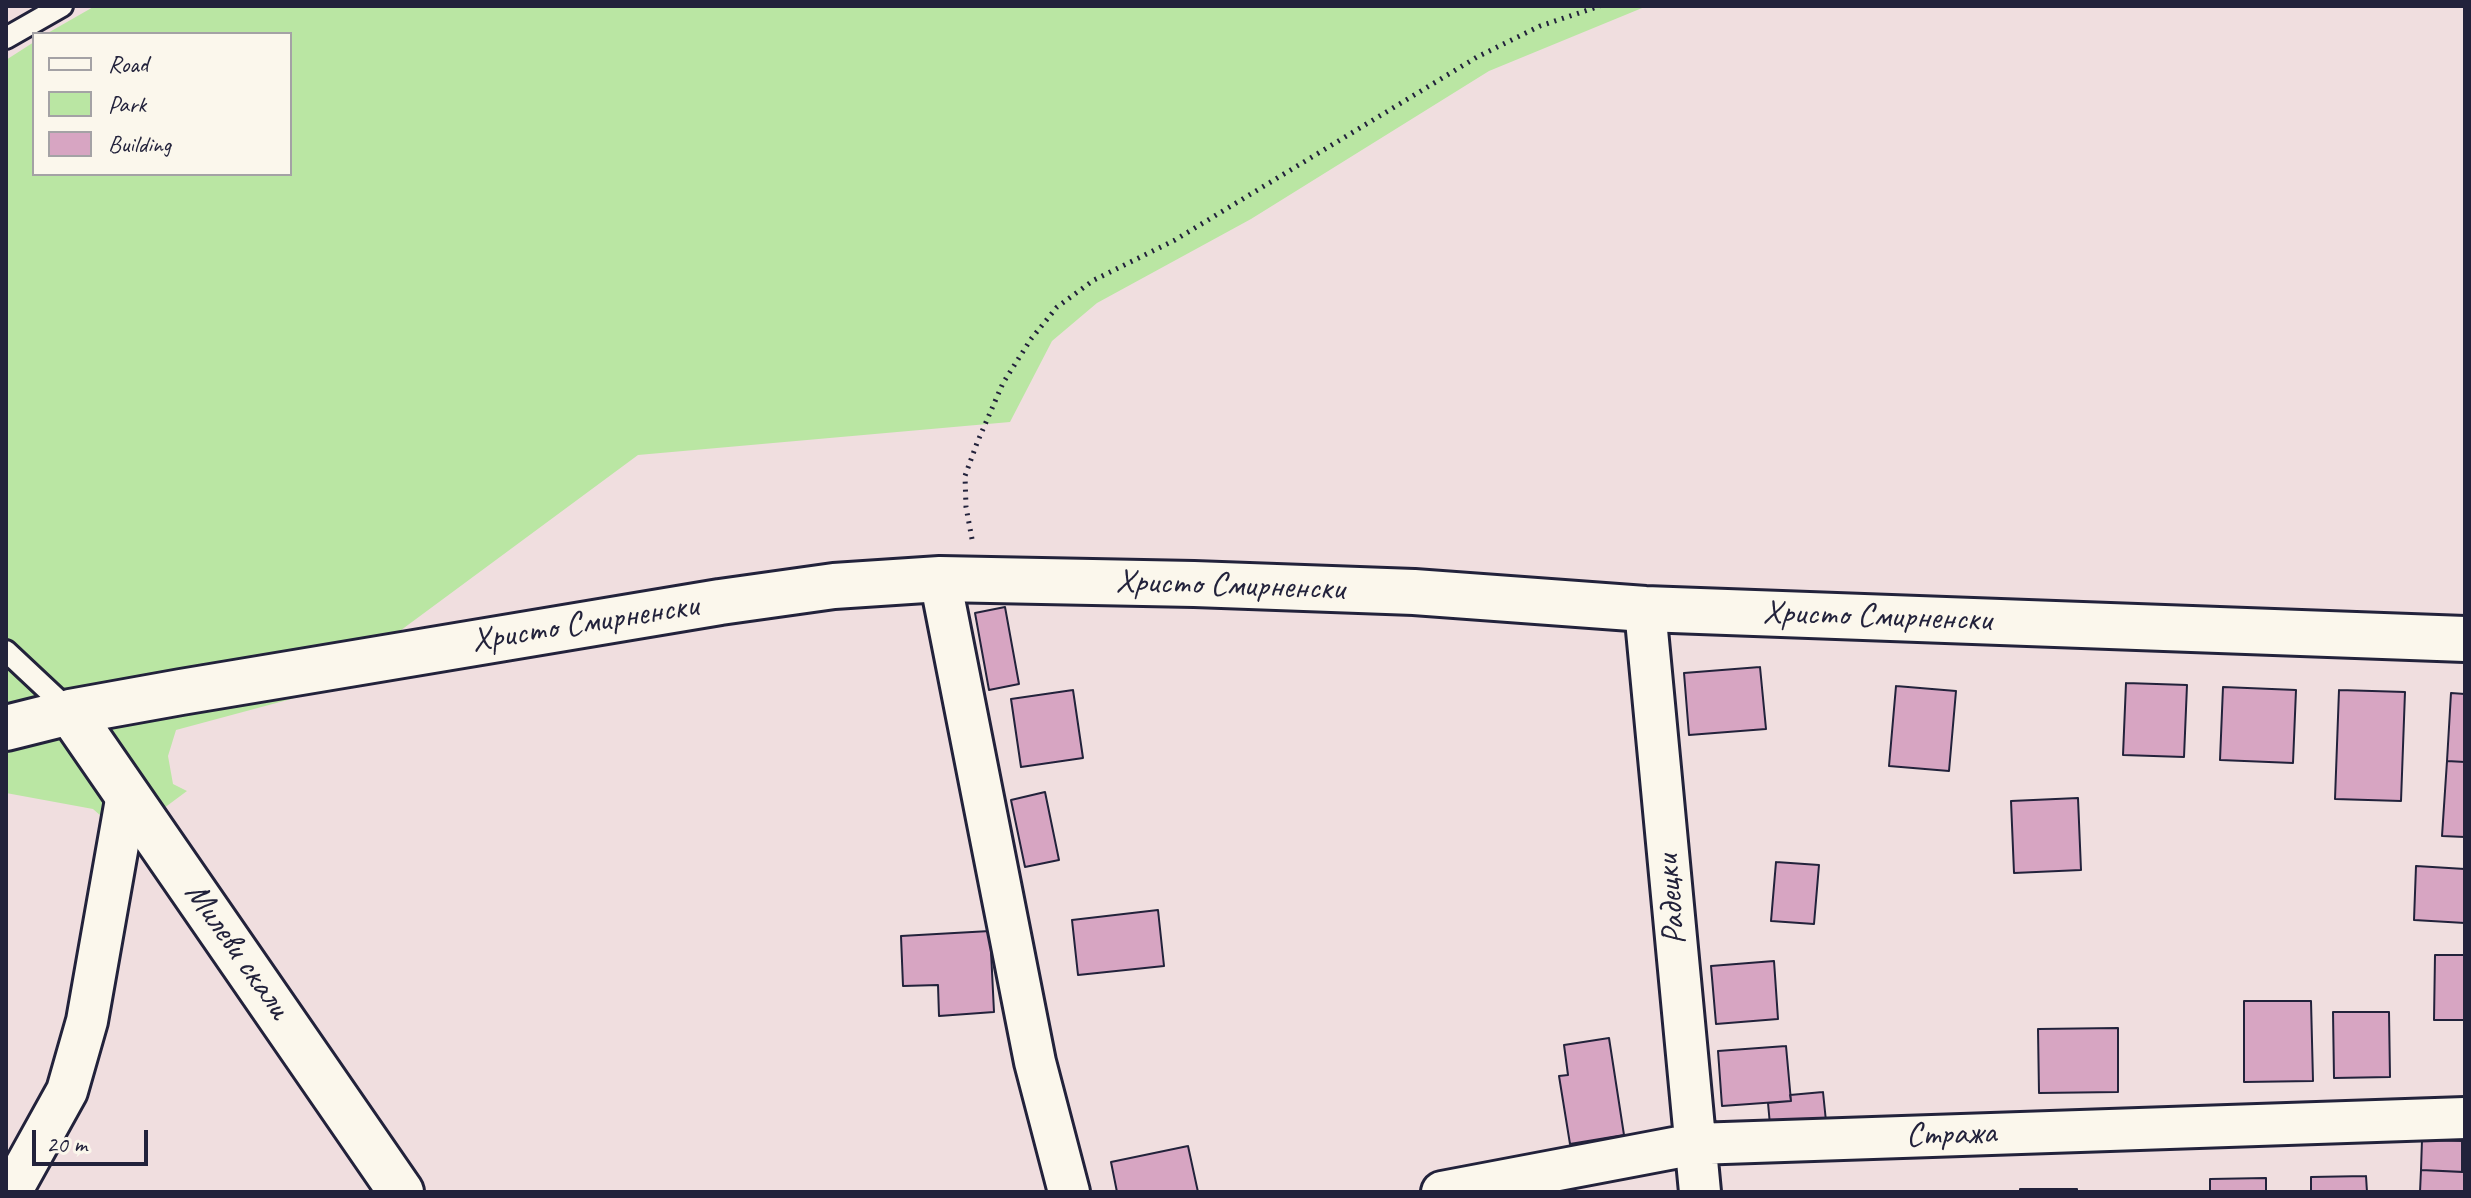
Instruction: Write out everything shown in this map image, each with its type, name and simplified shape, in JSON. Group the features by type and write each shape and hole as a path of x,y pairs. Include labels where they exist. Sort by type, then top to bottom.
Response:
{"street":[{"name":"Христо Смирненски","path":"6,728 70,712 451,645 734,600 834,586 960,579 1414,592 1645,609 2465,639"},
{"path":"960,579 1035,1062 1069,1192"},
{"name":"Радецки","path":"1645,609 1700,1192"},
{"name":"Милеви скали","path":"70,712 401,1192"},
{"path":"11,1192 67,1091 87,1021 127,794"},
{"name":"Стража","path":"1442,1192 1695,1144 2465,1118"}],"lane":[{"path":"6,38 62,6"},
{"path":"6,651 70,712"}],"path":[{"path":"960,579 966,507 965,476 1003,383 1031,339 1057,307 1094,280 1175,240 1477,57 1540,26 1600,6"}],"green space":[{"path":"95,6 1647,6 1489,71 1251,219 1097,303 1052,341 1010,422 638,455 370,653 306,695 176,730 168,756 173,784 187,791 125,837 93,809 6,793 6,60 32,43 32,176 292,176 292,32 50,32"}],"building":[{"path":"1005,607 1019,684 989,690 975,613"},
{"path":"1760,667 1766,729 1689,735 1684,673"},
{"path":"2126,683 2187,685 2184,757 2123,755"},
{"path":"1896,686 1956,691 1949,771 1889,766"},
{"path":"2223,687 2296,690 2293,763 2220,760"},
{"path":"1073,690 1083,758 1021,767 1011,699"},
{"path":"2339,690 2405,692 2401,801 2335,799"},
{"path":"2451,693 2465,694 2465,762 2447,761"},
{"path":"2447,761 2465,762 2465,837 2442,836"},
{"path":"1045,792 1059,860 1025,867 1011,800"},
{"path":"2078,798 2081,870 2014,873 2011,801"},
{"path":"1776,862 1819,865 1814,924 1771,921"},
{"path":"2416,866 2465,869 2465,923 2414,920"},
{"path":"1158,910 1164,966 1078,975 1072,920"},
{"path":"990,931 994,1012 939,1016 938,985 903,986 901,936"},
{"path":"2435,955 2465,955 2465,1020 2434,1020"},
{"path":"1774,961 1778,1019 1716,1024 1711,966"},
{"path":"2244,1001 2311,1001 2313,1081 2244,1082"},
{"path":"2333,1012 2389,1012 2390,1077 2334,1078"},
{"path":"2118,1028 2118,1092 2039,1093 2038,1029"},
{"path":"1609,1038 1624,1135 1570,1144 1559,1076 1568,1075 1564,1045"},
{"path":"1786,1046 1791,1101 1722,1106 1718,1051"},
{"path":"1823,1092 1827,1131 1771,1136 1768,1103 1791,1101 1790,1095"},
{"path":"2422,1140 2462,1141 2462,1172 2421,1170"},
{"path":"1188,1146 1198,1192 1117,1192 1111,1162"},
{"path":"2421,1170 2465,1172 2465,1192 2420,1192"},
{"path":"2366,1176 2367,1192 2311,1192 2311,1177"},
{"path":"2266,1178 2266,1192 2210,1192 2210,1179"},
{"path":"2020,1189 2077,1189 2077,1192 2020,1192"}]}
